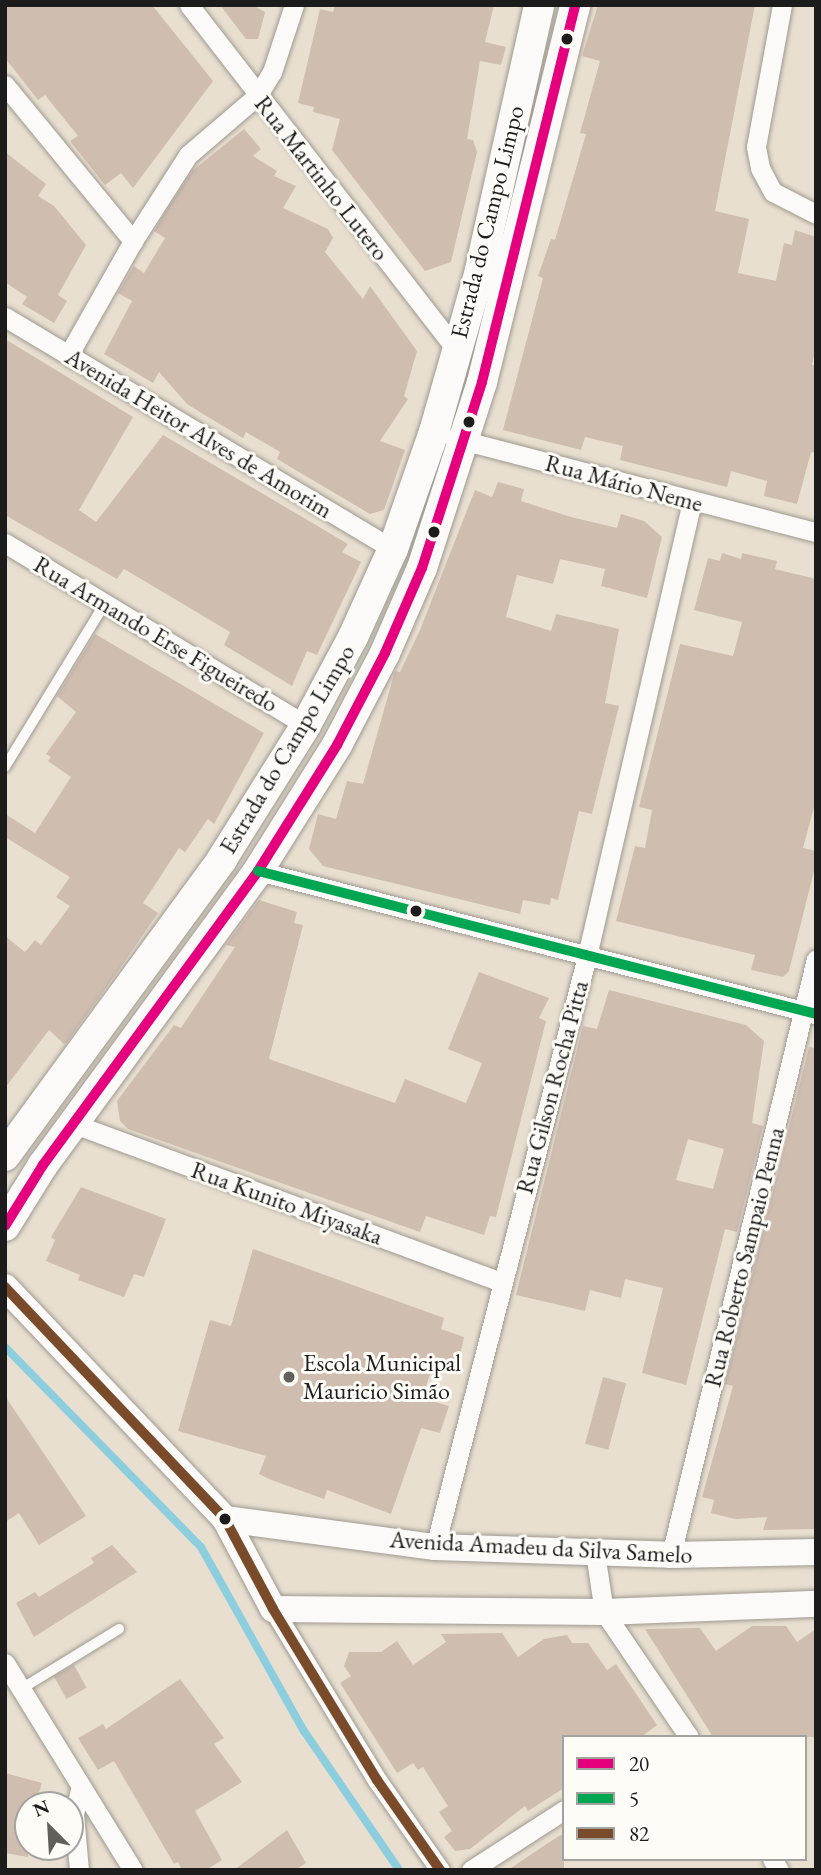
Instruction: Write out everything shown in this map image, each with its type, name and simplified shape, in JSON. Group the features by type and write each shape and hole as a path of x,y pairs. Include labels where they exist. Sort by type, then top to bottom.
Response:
{"main road":[{"name":"Estrada do Campo Limpo","path":"5,1156 222,859 306,725 393,549 434,432 480,270 538,5"},
{"name":"Estrada do Campo Limpo","path":"5,1226 74,1124 258,871 337,746 385,653 422,568 465,440 509,283 575,5"}],"street":[{"name":"Rua Martinho Lutero","path":"189,5 456,349"},
{"path":"69,354 133,240 188,155 258,95 272,72 293,5"},
{"path":"782,5 756,147 760,168 772,192 816,215"},
{"path":"5,85 133,240"},
{"name":"Avenida Heitor Alves de Amorim","path":"5,317 393,549"},
{"name":"Rua Mário Neme","path":"434,432 692,502 816,532"},
{"name":"Rua Gilson Rocha Pitta","path":"435,1547 587,956 692,502"},
{"name":"Rua Armando Erse Figueiredo","path":"5,543 306,725"},
{"path":"258,871 810,1012"},
{"name":"Rua Roberto Sampaio Penna","path":"671,1555 810,1012 816,960"},
{"name":"Rua Kunito Miyasaka","path":"74,1124 501,1282"},
{"path":"5,1287 225,1519 273,1609 377,1780 440,1870"},
{"name":"Avenida Amadeu da Silva Samelo","path":"225,1519 435,1547 671,1555 816,1552"},
{"path":"595,1553 604,1612 683,1735"},
{"path":"273,1609 604,1612 816,1604"},
{"path":"5,1663 80,1790 95,1804 133,1870"},
{"path":"79,1870 74,1814 80,1790"},
{"path":"471,1870 562,1811"}],"lane":[{"path":"5,767 105,603"},
{"path":"21,1689 119,1629"}],"building":[{"path":"5,5 152,5 213,81 133,188 121,173 105,185 70,141 78,136 45,95 38,100 5,58"},
{"path":"220,5 252,5 265,12 258,39 246,39"},
{"path":"335,5 494,5 485,42 506,47 501,65 480,61 467,139 473,140 477,152 451,262 425,271 332,150 340,119 313,112 314,107 298,103 320,9 333,12"},
{"path":"598,5 755,5 715,211 749,219 738,273 776,281 784,243 792,245 795,230 816,237 816,346 812,365 816,365 816,453 811,452 797,504 764,496 767,481 731,471 727,487 620,460 623,446 585,437 581,450 503,430 543,278 538,276 551,239 555,240 586,134 580,133 600,61 582,56"},
{"path":"244,129 261,149 253,156 277,171 274,176 296,186 283,208 328,229 333,238 325,252 363,299 370,286 417,351 404,396 408,399 380,441 405,450 384,510 370,514 277,459 280,452 246,432 243,438 203,414 187,404 159,372 153,383 104,354 132,301 118,293 134,266 144,273 165,238 154,231 168,208 192,171"},
{"path":"5,152 46,184 38,196 54,206 86,245 58,295 67,301 54,323 22,304 27,297 5,282"},
{"path":"5,339 133,417 79,510 96,522 163,435 348,544 342,552 361,562 317,655 307,651 292,686 224,645 230,632 168,595 124,569 117,579 5,515"},
{"path":"498,482 524,489 521,501 617,528 621,514 644,521 662,537 647,598 601,586 605,569 560,559 553,584 517,575 506,617 551,631 556,614 619,629 605,703 619,706 592,814 579,811 558,900 551,898 550,905 523,900 520,914 323,866 309,849 318,814 336,819 347,781 363,784 395,671 400,672 420,630 475,490 492,497"},
{"path":"722,553 741,559 742,553 777,561 775,569 816,579 816,800 803,848 816,851 816,863 789,971 783,977 751,970 755,955 616,921 635,846 645,848 652,810 639,807 680,644 733,656 742,622 694,610 708,558 720,561"},
{"path":"95,634 264,733 214,824 208,819 185,852 179,848 143,903 158,913 67,1042 64,1044 49,1030 5,1088 5,936 25,952 35,940 41,945 70,906 56,897 70,877 5,837 5,814 35,833 71,777 48,761 51,757 46,754 76,712 57,696"},
{"path":"259,900 297,912 294,923 303,925 269,1059 395,1103 405,1079 466,1103 482,1063 448,1049 479,972 549,998 539,1018 546,1021 496,1217 490,1216 484,1235 426,1216 420,1232 128,1129 120,1121 117,1101 174,1025 181,1028 235,947 226,945"},
{"path":"609,990 746,1025 764,1041 752,1123 763,1126 737,1232 725,1229 686,1385 642,1373 663,1288 625,1279 621,1298 590,1290 585,1311 516,1295 583,1026 597,1029","holes":["688,1139 724,1149 713,1189 676,1180"]},
{"path":"809,1047 816,1048 816,1529 763,1530 767,1517 735,1519 711,1513 714,1500 702,1497 733,1386 725,1384"},
{"path":"81,1187 166,1219 144,1277 134,1274 124,1297 78,1280 80,1275 46,1261 55,1240 51,1237"},
{"path":"253,1249 444,1318 441,1329 464,1337 458,1365 436,1357 422,1398 449,1406 440,1433 421,1428 391,1514 327,1490 324,1499 269,1479 259,1474 266,1456 178,1431 210,1320 231,1326"},
{"path":"603,1377 626,1383 608,1450 585,1444"},
{"path":"5,1396 86,1516 39,1545 19,1513 5,1522"},
{"path":"112,1545 137,1572 34,1637 16,1603 35,1592 39,1597 94,1563 91,1558"},
{"path":"752,1626 786,1626 797,1642 816,1629 816,1737 712,1735 645,1629 700,1628 716,1651"},
{"path":"502,1633 518,1657 544,1639 567,1635 572,1643 588,1643 607,1670 616,1664 657,1725 644,1735 562,1735 562,1789 528,1811 525,1806 470,1849 455,1851 444,1837 452,1831 439,1812 448,1806 423,1767 418,1770 413,1763 397,1773 340,1683 351,1676 344,1666 349,1652 381,1652 397,1641 413,1665 446,1642 441,1634"},
{"path":"74,1665 87,1688 66,1699 54,1676"},
{"path":"180,1679 224,1738 214,1744 242,1782 195,1811 222,1860 206,1870 182,1870 178,1862 174,1864 114,1761 98,1770 78,1738 103,1724 106,1729"},
{"path":"5,1773 42,1783 39,1791 14,1791 14,1855 5,1853"},
{"path":"287,1830 306,1863 295,1870 234,1870"},
{"path":"562,1834 564,1870 508,1870"}],"waterway":[{"path":"5,1347 201,1547 304,1731 399,1870"}],"transit line":[{"name":"20","path":"5,1226 43,1165 258,871 337,745 385,653 422,568 482,382 575,5"},
{"name":"5","path":"258,871 816,1014"},
{"name":"82","path":"5,1287 225,1519 273,1609 377,1780 440,1870"}],"place":[{"name":"Escola Municipal Mauricio Simão","path":"289,1377"}]}
